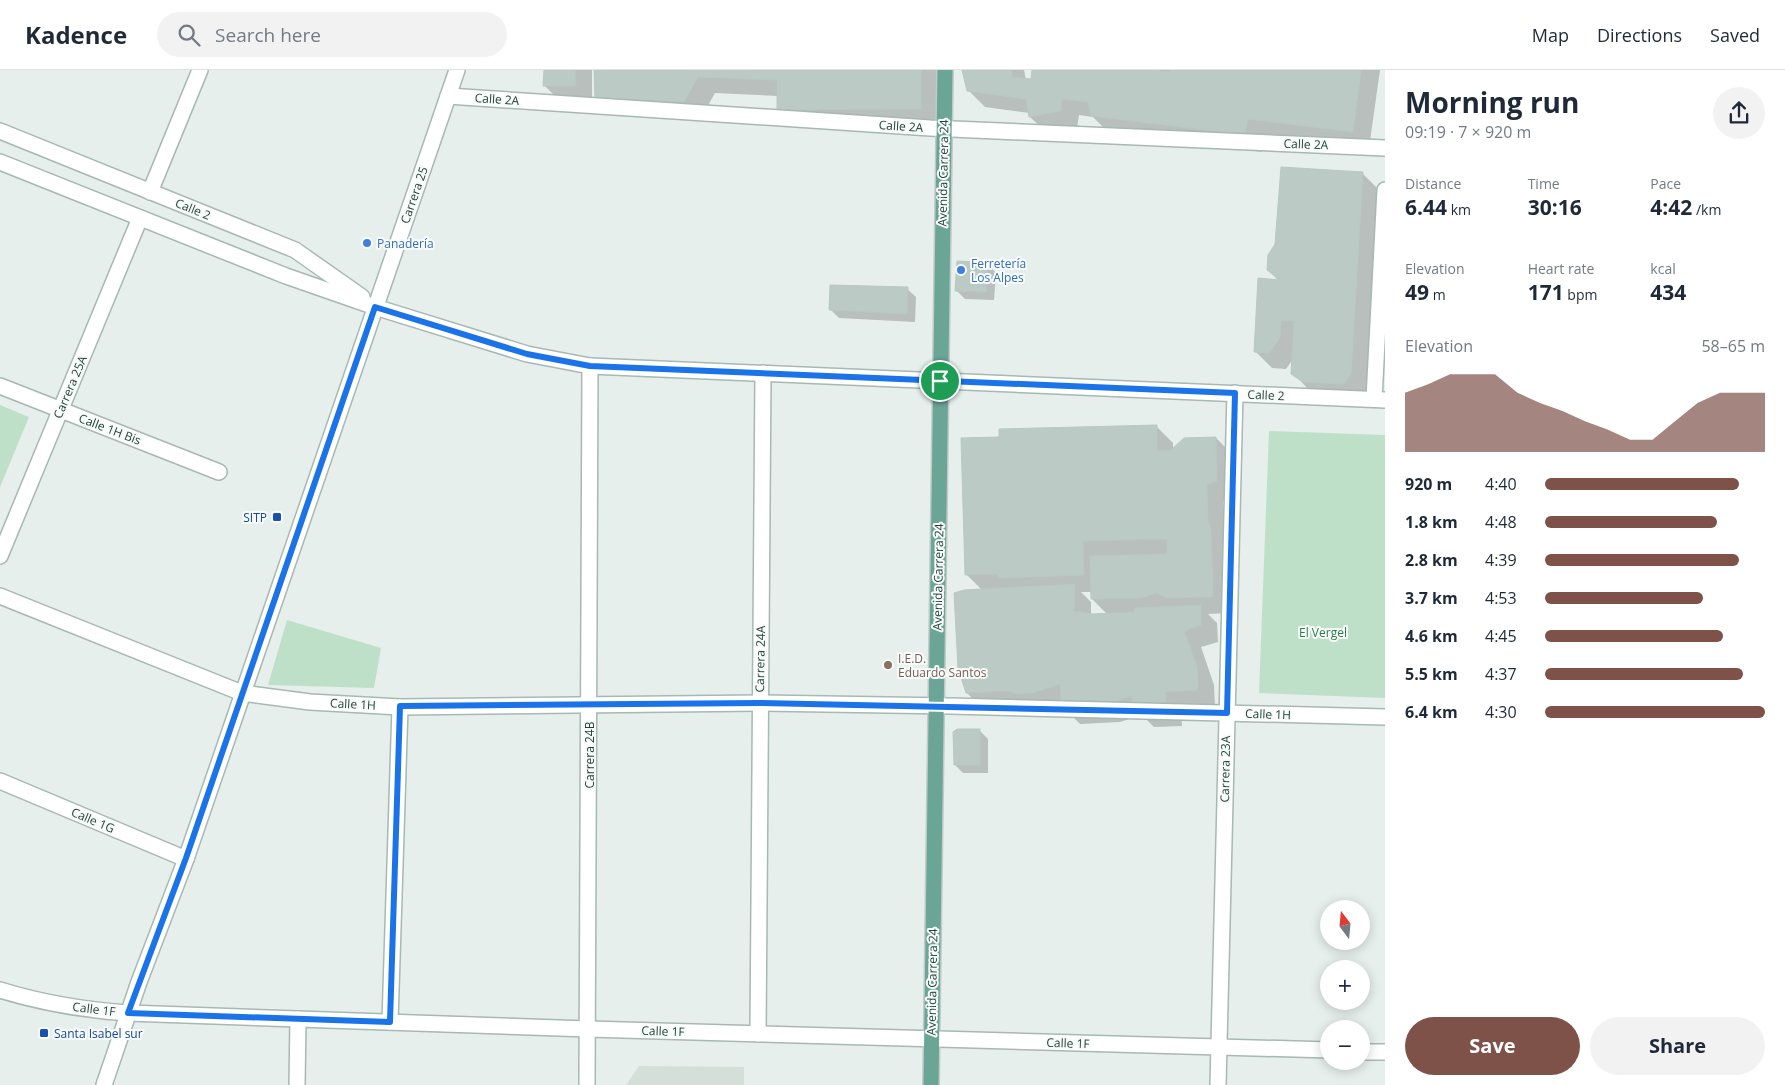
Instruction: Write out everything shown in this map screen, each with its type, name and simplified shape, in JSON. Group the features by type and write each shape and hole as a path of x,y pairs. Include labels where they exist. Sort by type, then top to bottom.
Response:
{"main road":[{"name":"Avenida Carrera 24","path":"930,1085 945,70"}],"street":[{"path":"150,192 200,70"},
{"name":"Carrera 25","path":"104,1085 128,1013 186,858 457,70"},
{"name":"Calle 2A","path":"448,96 944,129 1385,148"},
{"name":"Calle 2","path":"0,131 295,250 375,307"},
{"name":"Calle 2","path":"0,162 286,276 375,307 527,354 590,366 1380,400"},
{"path":"1380,400 1385,190"},
{"name":"Carrera 25A","path":"0,556 140,218"},
{"name":"Carrera 24B","path":"587,1085 590,366"},
{"name":"Carrera 24A","path":"758,1034 763,373"},
{"name":"Calle 1H Bis","path":"0,386 219,472"},
{"name":"Carrera 23A","path":"1218,1085 1235,393"},
{"name":"Calle 1H","path":"0,596 242,694 310,702 400,706 760,703 1385,717"},
{"path":"390,1022 400,706"},
{"name":"Calle 1G","path":"0,781 186,858"},
{"name":"Calle 1F","path":"0,990 38,1001 94,1010 128,1013 588,1029 1320,1050"},
{"path":"297,1085 298,1019"},
{"path":"1370,1052 1385,1052"}],"shaded area":[{"path":"639,1066 744,1067 744,1085 626,1085"}],"green space":[{"path":"0,405 29,417 0,487"},
{"name":"El Vergel","path":"1269,431 1385,435 1385,698 1259,693"},
{"path":"287,620 381,648 374,688 268,685"}],"building":[{"path":"544,70 575,70 576,86 543,86"},
{"path":"594,70 921,70 921,109 777,110 777,80 698,77 684,102 595,99"},
{"path":"962,70 1011,70 1012,77 1031,79 1032,70 1151,70 1170,72 1170,70 1361,70 1353,132 1248,119 1245,135 1091,116 1088,102 1062,99 1061,111 1029,117 1026,99 967,91"},
{"path":"1281,167 1363,172 1351,374 1344,384 1303,382 1291,374 1294,321 1281,320 1280,338 1269,353 1254,352 1258,278 1280,280 1267,270 1268,255 1275,244"},
{"path":"957,261 988,263 986,292 955,291"},
{"path":"830,285 908,287 907,314 829,310"},
{"path":"1157,425 1157,451 1171,450 1184,438 1216,437 1217,481 1207,484 1208,520 1211,529 1213,597 1167,598 1156,593 1141,598 1091,599 1090,556 1167,554 1167,539 1083,541 1084,575 999,578 998,574 965,575 961,438 999,437 999,429"},
{"path":"1075,584 1074,611 1093,614 1134,612 1135,608 1201,605 1201,625 1184,631 1197,667 1198,690 1165,692 1166,709 1136,711 1131,696 1103,706 1061,708 1060,684 1033,693 1017,694 1008,691 966,693 958,668 954,593 964,590"},
{"path":"957,729 980,729 980,765 954,765 953,732"}],"place":[{"name":"Panadería","path":"367,243"},
{"name":"Ferretería Los Alpes","path":"961,270"},
{"name":"SITP","path":"277,517"},
{"name":"I.E.D. Eduardo Santos","path":"888,665"},
{"name":"Santa Isabel sur","path":"44,1033"}],"route":[{"path":"375,307 527,354 590,366 940,381 1235,393 1227,713 760,703 400,706 390,1022 128,1013 186,858 375,307"}]}
